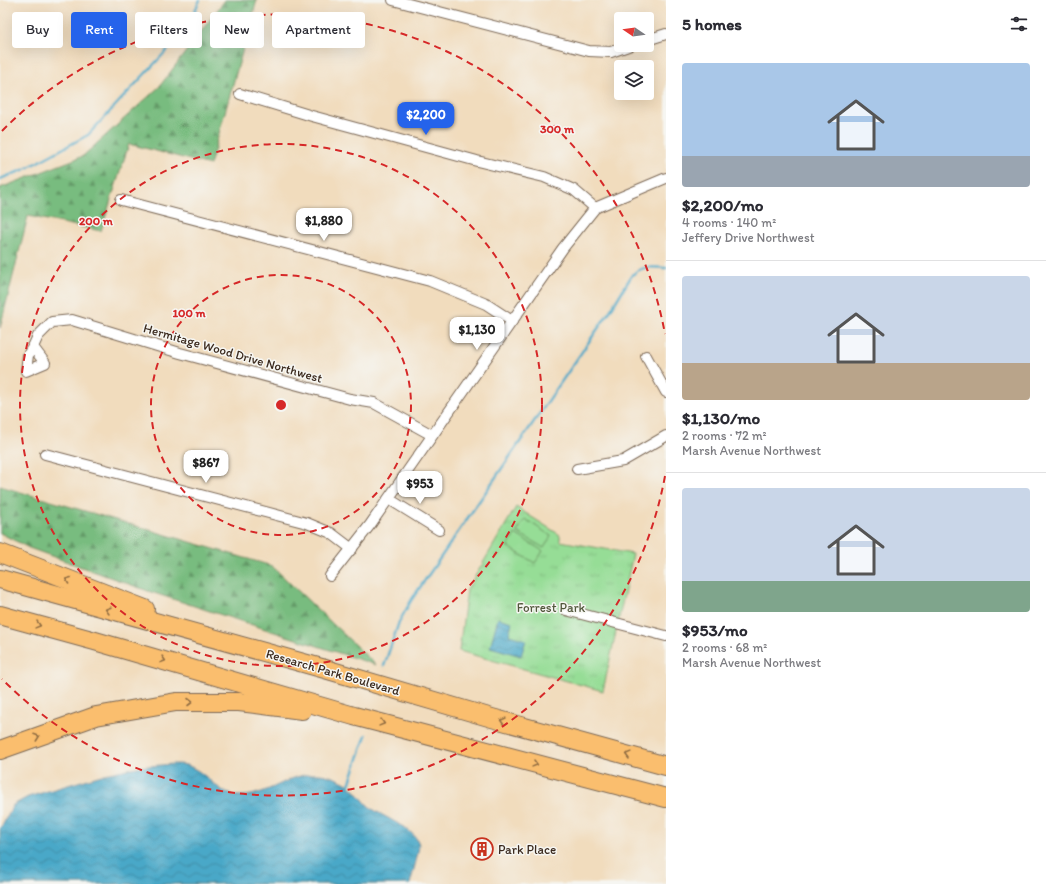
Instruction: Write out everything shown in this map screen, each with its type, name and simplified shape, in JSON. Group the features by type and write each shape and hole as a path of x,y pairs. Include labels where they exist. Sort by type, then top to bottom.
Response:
{"highway":[{"path":"0,553 262,653"},
{"name":"Research Park Boulevard","path":"0,579 262,653 325,669 492,718 666,766"},
{"path":"0,615 96,641 354,716 666,798"},
{"path":"0,750 96,716 176,702 239,702 354,716"}],"street":[{"path":"394,0 589,51 614,51"},
{"path":"654,38 666,34"},
{"path":"240,94 312,116 477,161 544,177 574,190 595,208"},
{"path":"330,576 352,549 389,498 563,248 595,208 666,178"},
{"path":"121,200 430,281 486,304 512,321"},
{"name":"Hermitage Wood Drive Northwest","path":"33,347 38,336 52,322 72,320 209,361 350,399 374,403 432,435"},
{"path":"646,356 666,392"},
{"path":"577,469 623,460 666,436"},
{"path":"45,454 307,523 331,533 352,549"},
{"path":"389,498 439,530"},
{"path":"566,610 666,636"}],"green space":[{"path":"225,0 257,0 254,12 216,12"},
{"path":"210,20 210,48 243,48 210,165 129,144 101,231 28,216 0,328 0,188 83,156 159,87 189,48 202,48 202,30"},
{"path":"0,486 272,566 376,665 151,592 29,548 0,533"},
{"name":"Forrest Park","path":"516,507 560,535 560,541 633,554 603,691 459,651 467,590"},
{"path":"525,519 551,536 544,548 517,532"},
{"path":"515,534 543,551 535,563 508,547"}],"water":[{"path":"498,618 512,622 509,635 526,640 521,656 490,647"},
{"path":"183,764 191,767 217,787 233,795 243,796 254,794 302,775 325,775 342,781 349,785 375,811 406,829 417,839 419,848 410,884 0,884 0,829 13,805 28,797 105,774 137,767"}],"waterway":[{"path":"0,179 23,170 88,135 185,31 200,0"},
{"path":"384,666 399,622 412,599 610,311 632,275 644,268 666,268"},
{"path":"349,785 366,735"}],"place":[{"name":"Park Place","path":"482,849"}]}
